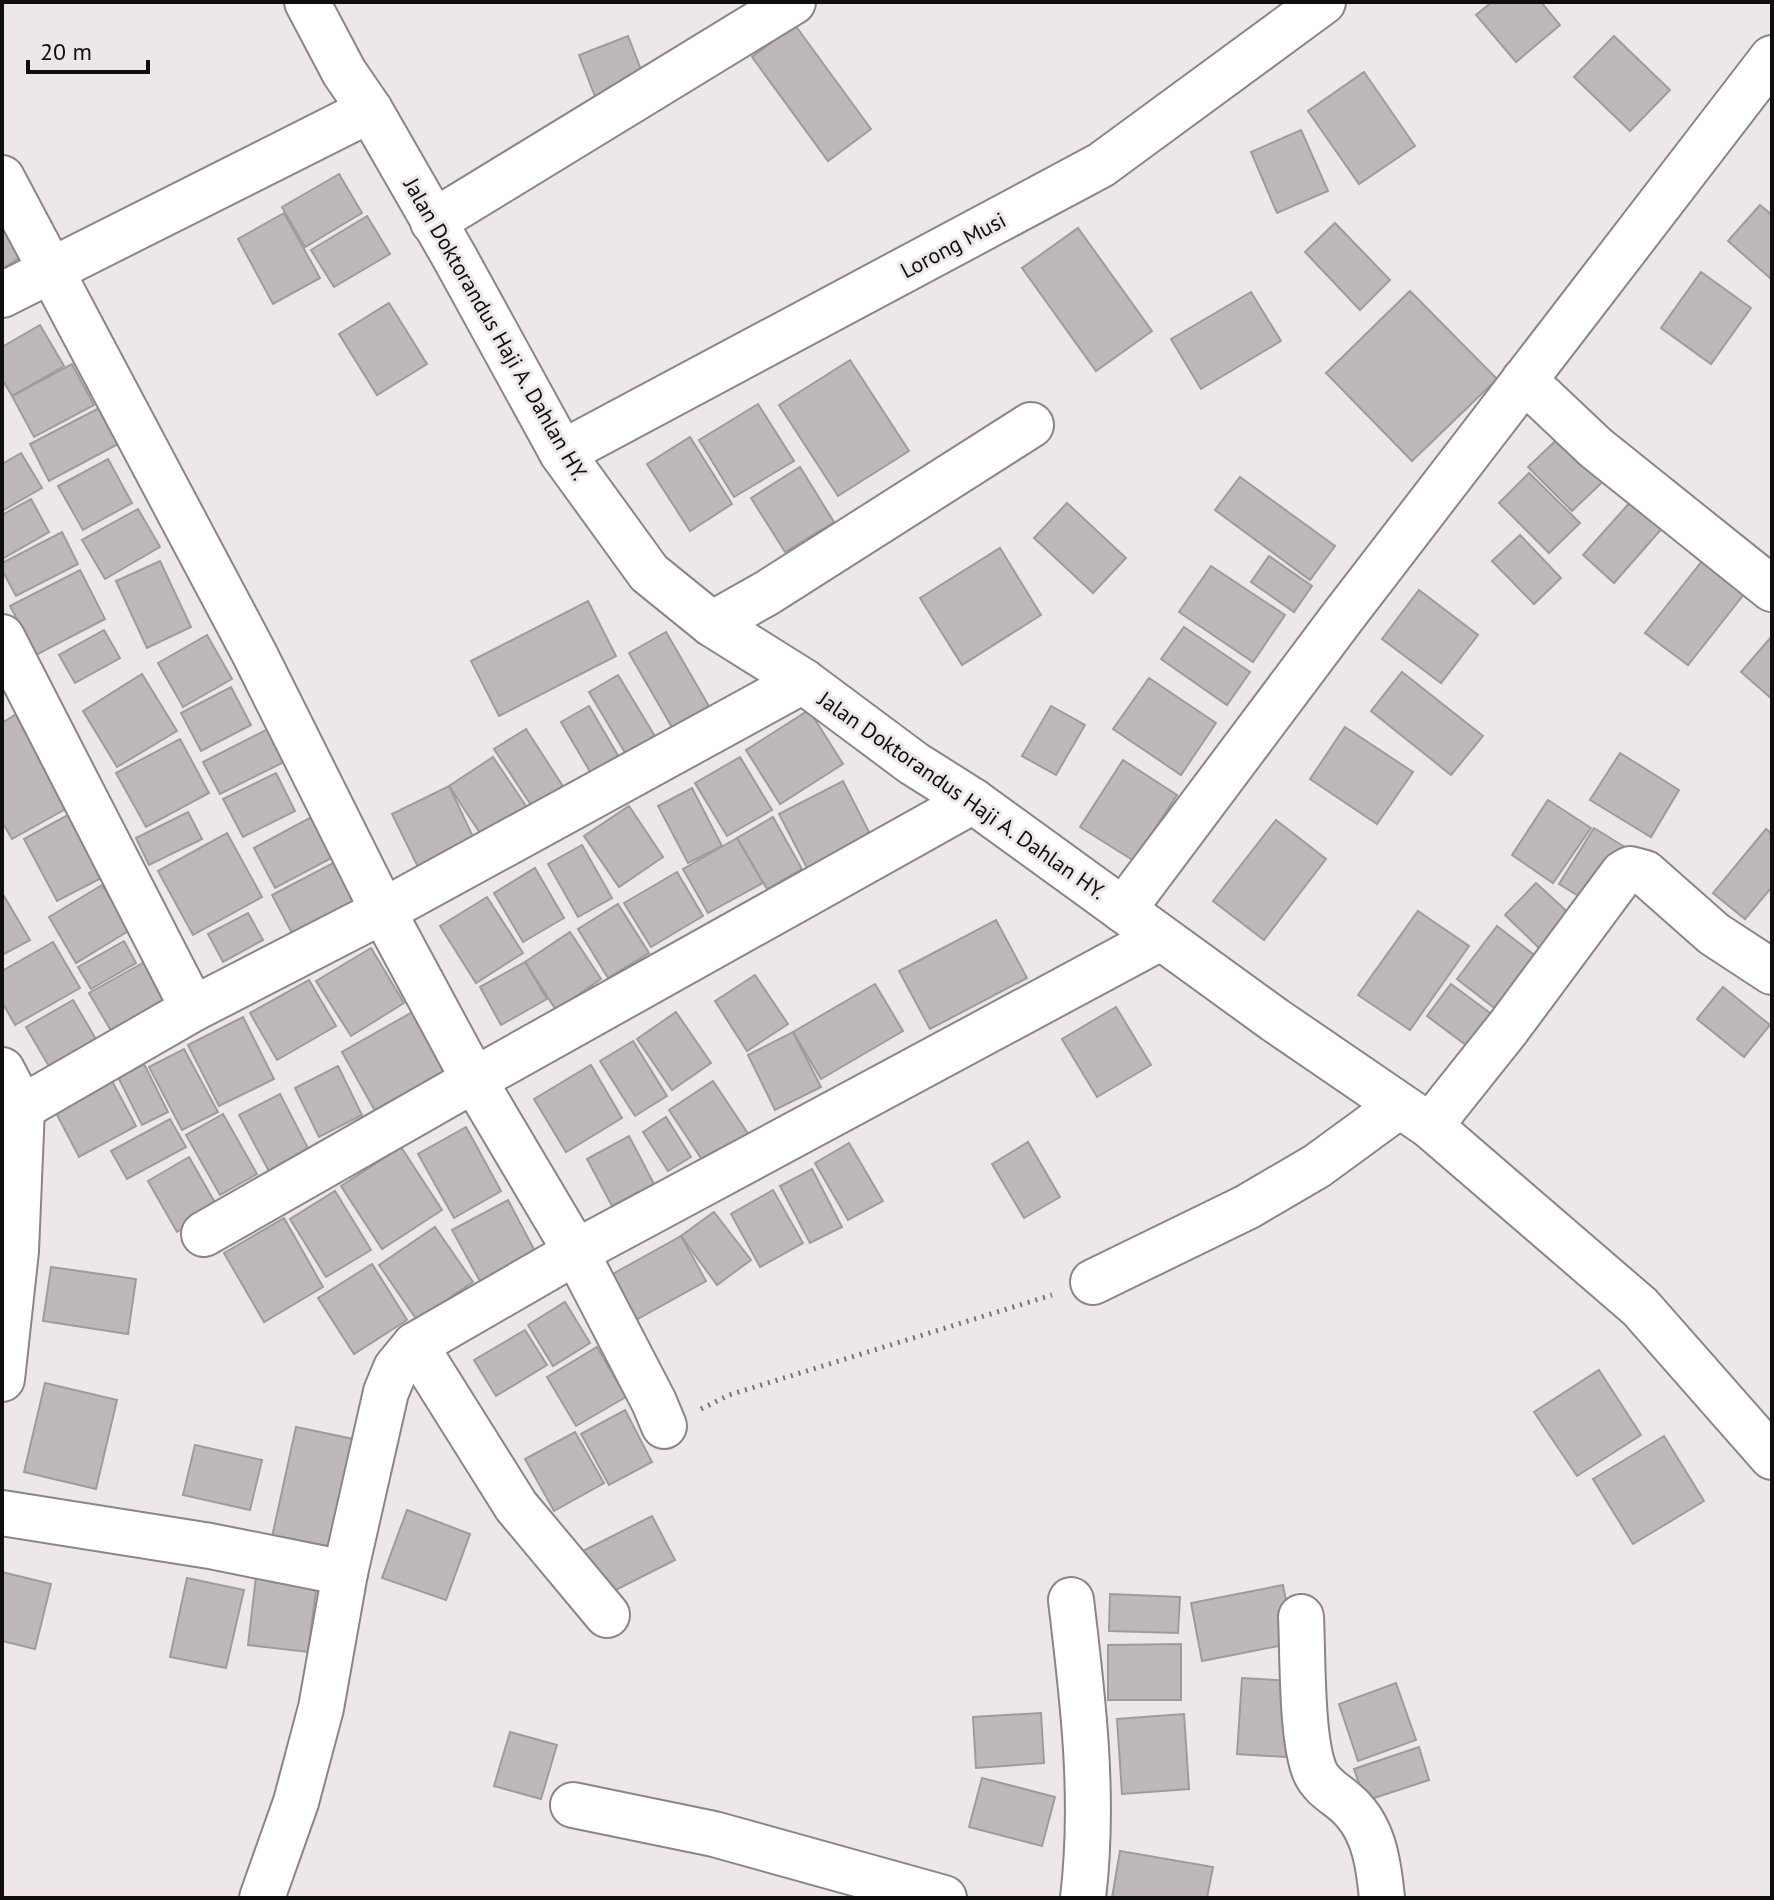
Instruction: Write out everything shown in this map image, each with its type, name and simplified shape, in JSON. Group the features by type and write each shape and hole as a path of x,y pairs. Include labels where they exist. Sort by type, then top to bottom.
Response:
{"street":[{"name":"Jalan Doktorandus Haji A. Dahlan HY.","path":"307,2 562,453 649,573 712,624 803,681 913,763 973,801 1160,938 1415,1116 1640,1307 1772,1457"},
{"path":"433,222 793,2"},
{"name":"Lorong Musi","path":"562,453 1101,165 1323,2"},
{"path":"1123,910 1772,58"},
{"path":"2,295 370,110"},
{"path":"2,178 254,653 383,911 474,1080 576,1252 664,1426"},
{"path":"1524,380 1596,448 1772,589"},
{"path":"712,624 767,593 1031,425"},
{"path":"2,637 193,1009"},
{"path":"2,1379 16,1251 9,1099 383,911 803,681"},
{"path":"204,1234 973,801"},
{"path":"1093,1282 1247,1207 1317,1166 1415,1116 1508,1028 1623,873 1630,869 1645,873 1714,934 1772,972"},
{"path":"262,1898 296,1802 321,1708 345,1573 386,1392 396,1368 415,1345 576,1252 1160,938"},
{"path":"415,1345 516,1506 607,1615"},
{"path":"2,1513 210,1546 345,1573"},
{"path":"1071,1600 1085,1720 1088,1790 1087,1865 1083,1898"},
{"path":"1301,1617 1307,1737 1313,1769 1321,1784 1353,1809 1367,1828 1379,1869 1382,1898"},
{"path":"573,1805 714,1834 819,1882 944,1898"}],"path":[{"path":"664,1426 729,1395 1093,1282"}],"building":[{"path":"1492,2 1541,2 1560,25 1516,62 1476,15"},
{"path":"795,25 871,129 828,161 752,57"},
{"path":"628,36 645,80 596,99 579,55"},
{"path":"1614,36 1670,90 1630,131 1574,77"},
{"path":"1364,72 1415,146 1359,184 1308,111"},
{"path":"1301,130 1328,191 1277,213 1251,152"},
{"path":"339,174 362,213 305,247 282,207"},
{"path":"1760,205 1772,215 1770,278 1728,241"},
{"path":"284,213 320,278 273,304 238,239"},
{"path":"367,216 390,254 334,287 311,250"},
{"path":"1335,223 1390,280 1360,310 1305,252"},
{"path":"2,226 21,257 2,269"},
{"path":"1078,228 1152,331 1096,371 1022,268"},
{"path":"1701,272 1751,308 1711,364 1661,328"},
{"path":"1410,291 1497,379 1412,461 1326,373"},
{"path":"1251,292 1281,341 1201,389 1171,339"},
{"path":"389,303 427,364 377,395 339,334"},
{"path":"40,325 64,366 12,396 2,379 2,347"},
{"path":"850,360 909,451 838,496 779,405"},
{"path":"72,364 94,405 34,437 12,396"},
{"path":"758,404 794,461 734,497 699,440"},
{"path":"99,408 118,444 49,481 30,444"},
{"path":"1570,427 1613,472 1572,511 1528,467"},
{"path":"690,437 732,504 690,531 647,464"},
{"path":"21,453 42,488 2,511 2,464"},
{"path":"108,459 132,503 83,530 58,486"},
{"path":"800,467 834,522 785,552 751,498"},
{"path":"1529,473 1580,523 1549,553 1499,503"},
{"path":"1240,477 1335,546 1310,580 1215,510"},
{"path":"31,499 49,532 2,559 2,515"},
{"path":"1633,499 1664,526 1614,583 1583,555"},
{"path":"1067,503 1126,558 1093,593 1034,538"},
{"path":"138,509 160,547 105,579 82,540"},
{"path":"62,532 78,564 16,596 2,570 2,563"},
{"path":"1520,535 1561,578 1534,604 1492,561"},
{"path":"1000,548 1041,615 962,665 920,598"},
{"path":"1269,556 1312,586 1294,612 1251,582"},
{"path":"1703,560 1745,593 1688,665 1645,633"},
{"path":"160,561 191,627 147,648 116,581"},
{"path":"1211,566 1285,615 1253,662 1179,612"},
{"path":"80,570 105,619 36,655 10,606"},
{"path":"1419,590 1478,635 1441,683 1382,639"},
{"path":"588,601 616,656 499,716 471,661"},
{"path":"1184,627 1250,672 1227,705 1161,659"},
{"path":"104,630 120,658 75,683 59,655"},
{"path":"666,632 714,715 677,736 629,653"},
{"path":"207,635 232,679 183,707 158,663"},
{"path":"1772,636 1772,699 1741,672"},
{"path":"1402,672 1483,736 1451,775 1371,711"},
{"path":"142,674 177,731 117,767 83,711"},
{"path":"618,675 656,738 627,756 589,692"},
{"path":"1149,678 1216,723 1181,775 1113,729"},
{"path":"231,687 251,725 201,751 181,713"},
{"path":"589,706 620,759 592,775 561,722"},
{"path":"1051,706 1085,725 1056,775 1022,756"},
{"path":"23,710 76,803 12,839 2,822 2,723"},
{"path":"809,710 843,764 780,804 746,750"},
{"path":"1345,727 1413,772 1377,824 1310,779"},
{"path":"270,728 286,761 220,794 203,762"},
{"path":"526,729 566,791 535,811 494,749"},
{"path":"180,739 209,793 146,827 116,773"},
{"path":"1620,753 1679,790 1651,837 1590,800"},
{"path":"493,757 530,812 486,842 449,786"},
{"path":"740,757 772,810 727,836 695,783"},
{"path":"1123,760 1177,795 1134,861 1080,827"},
{"path":"276,773 295,811 243,837 223,799"},
{"path":"843,781 871,836 807,868 779,814"},
{"path":"449,786 474,839 418,867 392,814"},
{"path":"692,788 722,846 688,863 658,806"},
{"path":"1548,800 1591,828 1553,883 1512,855"},
{"path":"629,806 663,857 619,887 584,836"},
{"path":"75,811 109,874 57,901 24,839"},
{"path":"188,812 202,839 149,865 136,838"},
{"path":"315,815 337,855 275,888 254,848"},
{"path":"773,817 802,869 767,889 737,838"},
{"path":"1276,820 1326,859 1264,940 1213,901"},
{"path":"1594,828 1628,849 1593,905 1559,884"},
{"path":"1766,829 1772,834 1772,887 1745,919 1713,893"},
{"path":"227,833 262,897 193,935 158,871"},
{"path":"737,838 763,883 708,913 683,869"},
{"path":"582,845 612,898 578,917 548,864"},
{"path":"337,861 359,903 294,937 272,895"},
{"path":"535,868 564,918 523,942 494,893"},
{"path":"677,872 703,916 651,947 624,903"},
{"path":"1536,883 1572,916 1540,949 1505,915"},
{"path":"102,885 130,930 76,963 49,917"},
{"path":"2,897 30,940 2,955"},
{"path":"487,897 523,953 476,983 440,926"},
{"path":"618,904 649,953 608,978 578,929"},
{"path":"1418,911 1469,946 1410,1030 1358,995"},
{"path":"248,913 263,940 223,962 208,934"},
{"path":"996,920 1027,978 930,1029 899,971"},
{"path":"1497,926 1537,957 1497,1010 1457,979"},
{"path":"570,932 601,979 556,1010 525,962"},
{"path":"124,941 136,963 91,989 78,967"},
{"path":"53,942 80,988 15,1025 2,1002 2,971"},
{"path":"371,948 404,1003 351,1036 316,981"},
{"path":"155,956 183,1005 117,1041 89,993"},
{"path":"525,962 547,999 501,1025 480,987"},
{"path":"755,975 788,1024 747,1051 715,1001"},
{"path":"309,980 336,1026 277,1060 250,1013"},
{"path":"875,984 903,1031 821,1079 793,1032"},
{"path":"1451,984 1494,1016 1470,1048 1427,1016"},
{"path":"1723,987 1770,1025 1744,1057 1697,1019"},
{"path":"73,1000 104,1053 57,1080 26,1027"},
{"path":"423,1006 456,1066 375,1111 342,1052"},
{"path":"1116,1007 1151,1065 1097,1097 1062,1039"},
{"path":"676,1012 711,1063 672,1090 637,1039"},
{"path":"243,1017 274,1079 219,1106 188,1045"},
{"path":"793,1032 821,1087 775,1110 748,1055"},
{"path":"633,1041 667,1096 635,1116 600,1061"},
{"path":"184,1049 218,1112 182,1130 149,1067"},
{"path":"144,1064 168,1112 142,1125 118,1077"},
{"path":"591,1065 622,1118 566,1152 534,1099"},
{"path":"338,1066 362,1115 319,1137 295,1088"},
{"path":"112,1081 136,1126 79,1157 55,1111"},
{"path":"713,1081 749,1135 705,1164 669,1110"},
{"path":"280,1094 311,1154 271,1175 239,1115"},
{"path":"223,1114 257,1174 220,1195 186,1135"},
{"path":"666,1117 691,1157 668,1171 643,1132"},
{"path":"170,1119 186,1147 127,1179 111,1151"},
{"path":"466,1127 501,1191 454,1218 418,1154"},
{"path":"629,1136 654,1184 612,1206 587,1159"},
{"path":"1028,1142 1060,1197 1024,1218 992,1164"},
{"path":"849,1143 883,1201 848,1220 815,1163"},
{"path":"401,1147 442,1210 382,1249 341,1186"},
{"path":"189,1157 218,1208 177,1232 148,1181"},
{"path":"812,1169 842,1227 810,1243 780,1186"},
{"path":"773,1190 803,1243 760,1267 731,1214"},
{"path":"335,1191 371,1250 326,1277 290,1219"},
{"path":"508,1200 536,1253 481,1283 452,1230"},
{"path":"714,1212 751,1260 717,1285 681,1236"},
{"path":"284,1218 323,1287 264,1322 224,1253"},
{"path":"435,1227 473,1282 417,1320 379,1265"},
{"path":"681,1236 706,1281 636,1320 611,1275"},
{"path":"372,1264 407,1320 354,1354 318,1298"},
{"path":"51,1267 136,1279 128,1334 43,1321"},
{"path":"565,1302 590,1343 553,1366 528,1325"},
{"path":"525,1330 547,1365 496,1396 474,1360"},
{"path":"597,1347 626,1397 576,1426 547,1377"},
{"path":"1599,1370 1641,1435 1577,1476 1534,1412"},
{"path":"45,1383 117,1400 96,1489 24,1472"},
{"path":"625,1410 652,1462 609,1485 581,1434"},
{"path":"296,1427 368,1442 343,1552 272,1537"},
{"path":"575,1432 604,1483 554,1511 525,1459"},
{"path":"1664,1436 1704,1501 1633,1544 1593,1479"},
{"path":"195,1445 262,1460 250,1510 183,1495"},
{"path":"407,1510 470,1534 446,1600 382,1578"},
{"path":"652,1516 675,1560 602,1597 579,1553"},
{"path":"257,1568 318,1575 308,1652 248,1645"},
{"path":"2,1572 51,1584 35,1649 2,1641"},
{"path":"187,1578 244,1590 226,1668 170,1657"},
{"path":"1283,1585 1294,1643 1202,1661 1191,1603"},
{"path":"1110,1594 1180,1597 1178,1633 1109,1631"},
{"path":"1181,1644 1181,1700 1108,1700 1108,1645"},
{"path":"1242,1678 1291,1681 1286,1757 1237,1754"},
{"path":"1396,1683 1416,1740 1358,1761 1339,1704"},
{"path":"1041,1713 1044,1763 976,1768 973,1717"},
{"path":"1184,1714 1189,1789 1122,1794 1117,1719"},
{"path":"510,1732 557,1745 541,1799 494,1786"},
{"path":"1419,1747 1429,1780 1365,1801 1354,1769"},
{"path":"982,1778 1055,1797 1042,1846 969,1827"},
{"path":"1120,1851 1213,1867 1207,1898 1112,1898"}]}
